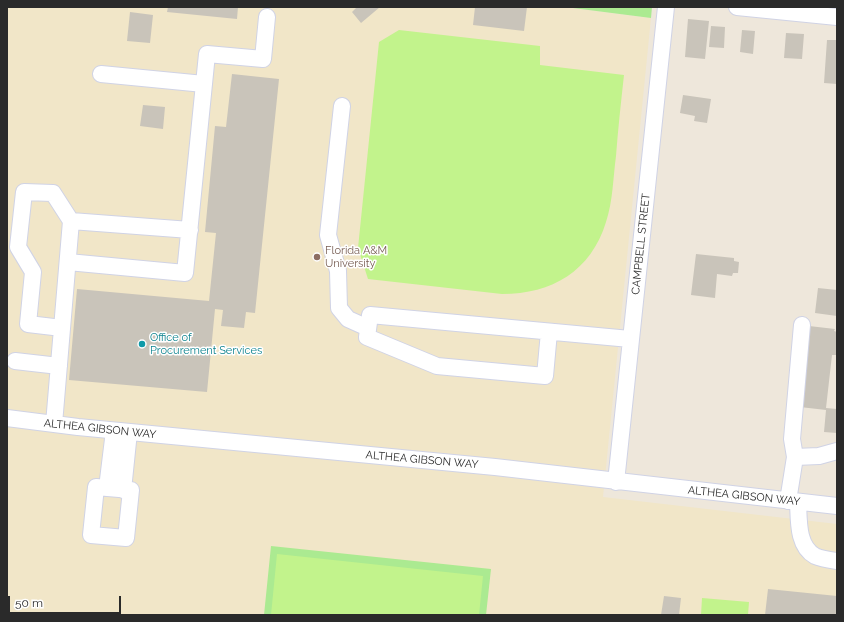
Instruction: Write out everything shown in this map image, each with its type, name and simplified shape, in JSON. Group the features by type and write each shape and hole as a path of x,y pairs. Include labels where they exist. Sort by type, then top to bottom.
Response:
{"street":[{"name":"CAMPBELL STREET","path":"616,482 666,7"},
{"path":"737,7 837,17"},
{"path":"68,262 185,273 207,54 263,58 267,17"},
{"path":"101,74 204,84"},
{"path":"342,106 328,235 338,271 339,308 348,319 368,328"},
{"path":"54,424 71,221 53,193 24,192 18,247 33,272 28,324 62,328"},
{"path":"71,221 190,230"},
{"path":"549,332 545,376 437,366 368,337 370,315 630,339"},
{"path":"802,326 792,440 796,457 793,502 804,545 813,555 837,561"},
{"path":"16,361 59,366"},
{"name":"ALTHEA GIBSON WAY","path":"7,418 122,431 495,467 837,506"},
{"path":"115,489 122,431"},
{"path":"796,457 819,456 837,450"}],"shaded area":[{"name":"Florida A&M University","path":"7,7 565,7 651,18 603,497 837,524 837,615 7,615"}],"green space":[{"path":"565,7 652,7 651,18"},
{"path":"399,30 540,46 540,65 624,75 610,206 606,222 599,239 590,254 580,266 567,276 553,284 537,290 502,294 368,279 358,248 379,42"},
{"path":"271,546 491,569 486,615 264,615"},
{"path":"277,554 483,576 479,615 271,615"},
{"path":"702,598 749,602 748,615 701,615"}],"building":[{"path":"168,7 238,7 237,19 167,12"},
{"path":"357,7 380,7 361,23 352,12"},
{"path":"475,7 527,7 524,31 473,25"},
{"path":"130,12 153,15 150,43 127,41"},
{"path":"688,19 709,21 705,59 685,57"},
{"path":"711,26 725,27 724,48 709,47"},
{"path":"742,30 755,31 753,54 740,52"},
{"path":"786,33 804,34 802,59 784,58"},
{"path":"827,40 837,40 837,84 824,83"},
{"path":"232,74 279,79 255,313 246,312 244,328 221,326 223,310 215,309 207,392 69,380 77,289 209,301 216,233 205,232 215,126 226,127"},
{"path":"683,95 711,99 707,123 694,121 695,116 680,113"},
{"path":"143,105 165,107 163,129 140,126"},
{"path":"696,254 734,258 734,261 739,262 738,273 733,273 732,276 717,274 715,298 691,295"},
{"path":"818,288 837,290 837,316 815,313"},
{"path":"809,326 835,329 834,331 837,332 837,355 832,355 826,408 837,409 837,433 824,432 826,410 800,407"},
{"path":"768,589 837,596 837,615 765,615"},
{"path":"664,596 681,598 679,615 661,615"}],"place":[{"name":"Florida A&M University","path":"317,257"},
{"name":"Office of Procurement Services","path":"142,344"}]}
